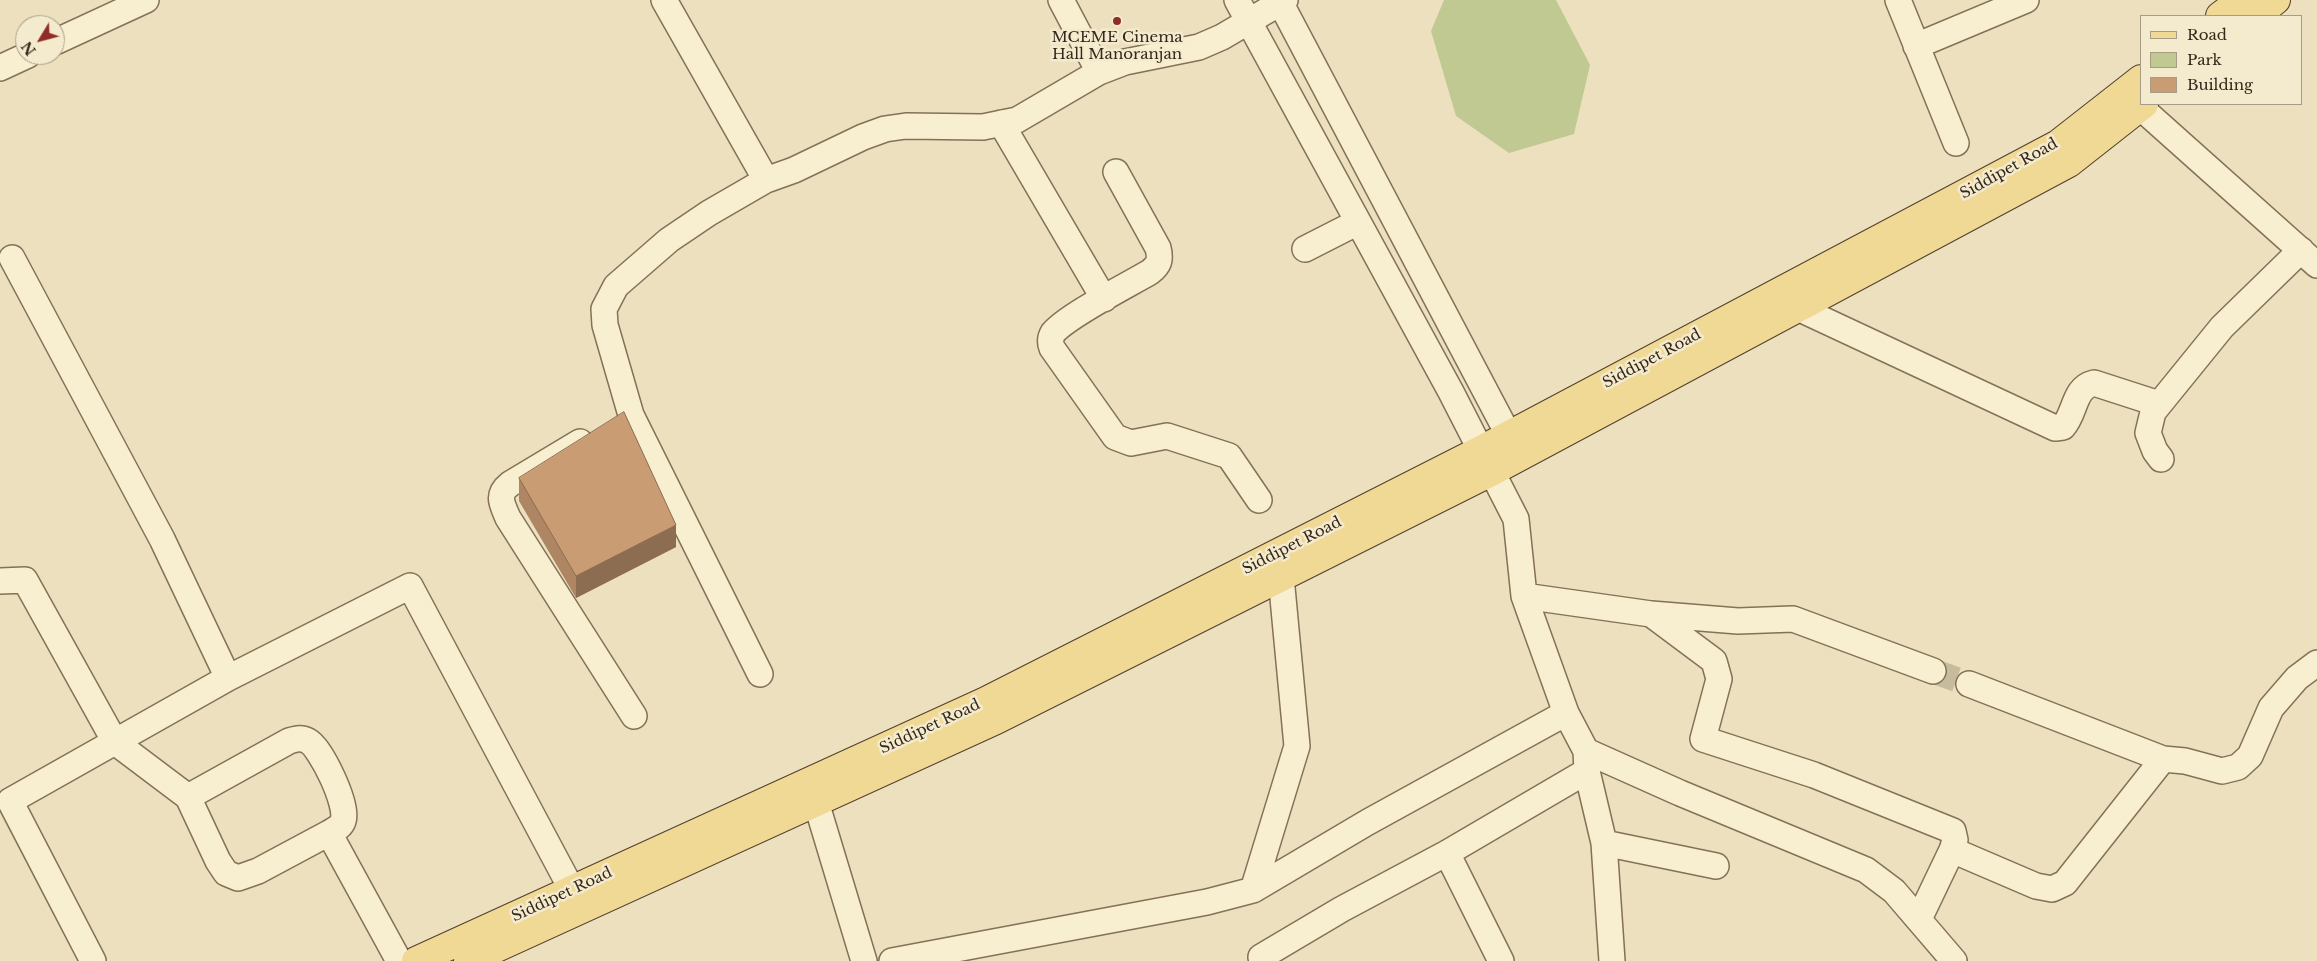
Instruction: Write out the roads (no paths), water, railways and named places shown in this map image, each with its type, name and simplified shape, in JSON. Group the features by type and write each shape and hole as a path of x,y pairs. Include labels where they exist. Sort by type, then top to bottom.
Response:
{"main road":[{"path":"2221,15 2241,0"},
{"path":"2256,15 2276,0"},
{"name":"Siddipet Road","path":"468,961 996,720 1280,578 2058,144 2140,80"},
{"name":"Siddipet Road","path":"1514,446 1798,308 2069,162 2142,105"},
{"name":"Siddipet Road","path":"416,961 986,701 1487,461"}],"street":[{"path":"65,37 146,0"},
{"path":"664,0 766,180"},
{"path":"1061,0 1099,72"},
{"path":"1898,0 1956,143"},
{"path":"1916,46 2026,0"},
{"path":"760,674 631,415 605,325 604,309 616,286 670,240 709,213 766,180 885,129 933,125 983,127 1017,120 1099,72 1125,62 1199,47 1222,38 1243,10 1281,1 1514,446"},
{"path":"1243,10 1487,461 1516,519 1524,596 1566,713 1586,761 1604,843 1612,961"},
{"path":"0,68 15,61"},
{"path":"2142,105 2309,258 2222,327 2153,412 2148,433 2155,452 2161,459"},
{"path":"1305,126 1336,107"},
{"path":"1001,123 1104,299"},
{"path":"1116,172 1158,248 1161,259 1158,266 1150,272 1068,320 1053,334 1050,341 1059,358 1115,436 1131,443 1167,436 1229,456 1259,500"},
{"path":"1305,249 1358,222"},
{"path":"1370,246 1401,230"},
{"path":"12,258 162,540 228,678"},
{"path":"1798,308 2055,428 2063,427 2069,421 2081,389 2086,385 2094,383 2159,404"},
{"path":"631,415 603,428 510,484 502,490 500,496 508,518 634,716"},
{"path":"1254,890 1297,746 1280,578"},
{"path":"0,581 25,580 115,742 188,797 218,861 226,873 238,878 258,871 329,833 340,826 344,820 345,807 337,786 315,747 308,741 300,738 289,741 188,797"},
{"path":"93,961 10,801 228,678 410,586 572,890"},
{"path":"1524,596 1651,614 1738,621 1793,619 1933,671"},
{"path":"1651,614 1714,661 1719,679 1703,739 1814,775 1953,831 1955,840 1952,850 1919,919"},
{"path":"1968,684 2163,758 2185,761 2222,771 2238,767 2250,756 2271,708 2297,678 2317,663"},
{"path":"892,961 1207,902 1254,890 1368,822 1566,713"},
{"path":"1952,850 2036,886 2052,889 2066,883 2163,758"},
{"path":"1261,957 1342,909 1447,853 1586,761"},
{"path":"1586,761 1680,793 1866,870 1894,891 1954,961"},
{"path":"816,802 864,961"},
{"path":"329,833 399,961"},
{"path":"1604,843 1716,866"},
{"path":"1447,853 1501,961"}],"tunnel":[{"path":"1933,671 1969,684"}],"place":[{"name":"MCEME Cinema Hall Manoranjan","path":"1117,21"}]}
